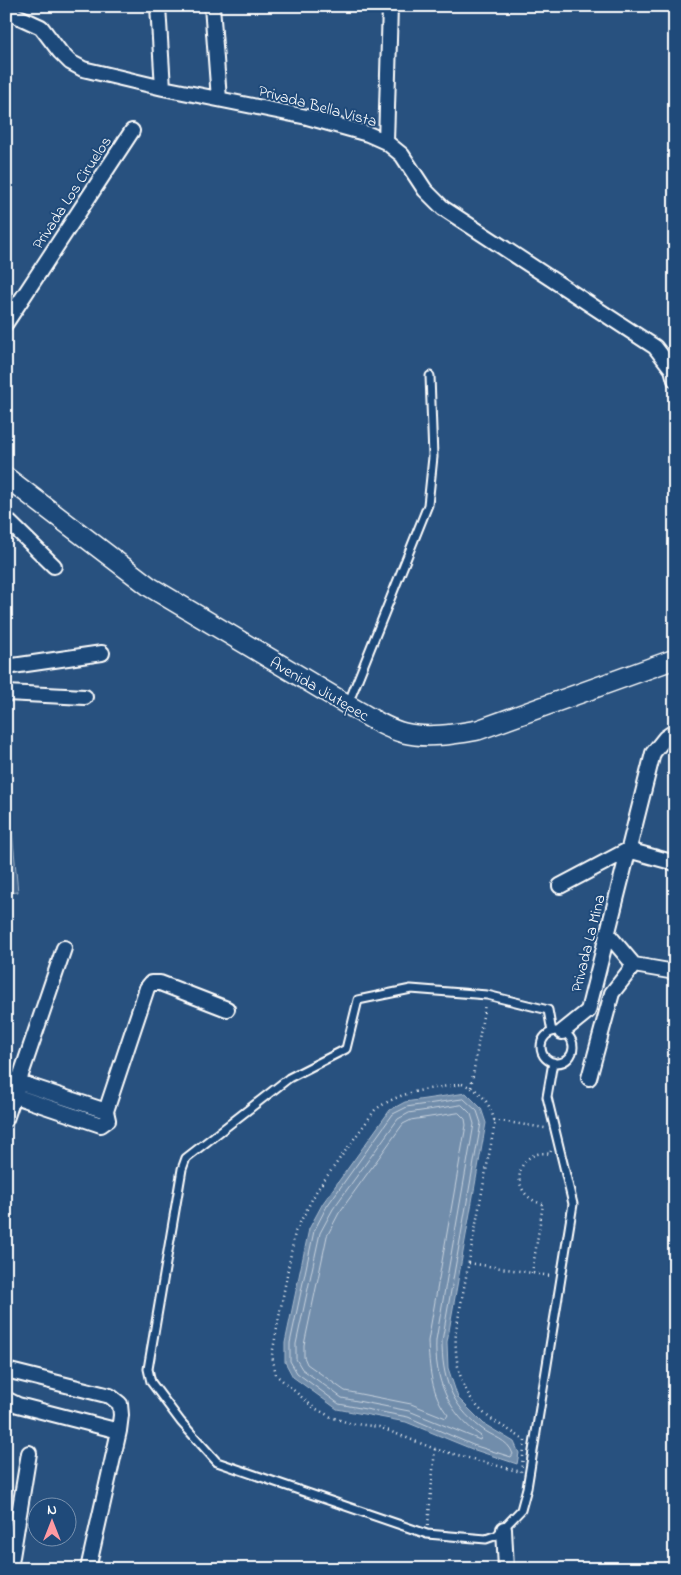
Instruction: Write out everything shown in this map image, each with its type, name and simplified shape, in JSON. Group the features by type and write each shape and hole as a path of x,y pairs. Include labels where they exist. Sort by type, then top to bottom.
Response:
{"main road":[{"name":"Avenida Jiutepec","path":"6,477 150,587 348,705 378,722 404,733 445,736 478,730 675,659"}],"street":[{"path":"158,6 163,88"},
{"path":"212,6 219,99"},
{"path":"386,142 390,6"},
{"name":"Privada Bella Vista","path":"6,12 41,27 70,62 83,69 163,88 307,117 368,134 386,142 402,155 425,190 443,208 655,347 672,369 675,380"},
{"name":"Privada Los Ciruelos","path":"6,323 132,131"},
{"path":"7,521 54,566"},
{"path":"6,667 102,653"},
{"path":"6,693 86,697"},
{"name":"Privada La Mina","path":"557,1032 588,1011 653,753 665,738 675,731"},
{"path":"628,850 675,863"},
{"name":"Privada La Mina","path":"560,886 628,850"},
{"path":"607,933 634,965 675,972"},
{"path":"6,1119 11,1087 64,948"},
{"path":"589,1078 612,994 634,965"},
{"path":"11,1087 102,1124 108,1120 106,1111 147,988 151,983 160,983 227,1009"},
{"path":"6,1370 110,1396 120,1404 119,1431 88,1569"},
{"path":"6,1399 18,1405 119,1431"},
{"path":"10,1569 29,1453"},
{"path":"504,1529 506,1569"}],"lane":[{"path":"348,705 428,505 433,457 430,376"},
{"path":"553,1062 547,1097 573,1204 527,1488 521,1510 504,1529 486,1539 427,1534 217,1462 181,1422 151,1382 148,1369 182,1169 186,1158 289,1078 346,1049 358,1000 411,989 487,995 548,1010 557,1032 570,1038 572,1053 566,1060 553,1062 546,1059 541,1050 543,1039 557,1032"}],"path":[{"path":"471,1087 487,995"},
{"path":"462,1084 475,1088 491,1106 494,1120 456,1330 455,1351 458,1375 471,1397 486,1415 525,1441 520,1472 435,1450 380,1427 350,1423 331,1417 313,1407 276,1375 272,1355 295,1232 317,1190 375,1110 387,1100 408,1092 462,1084"},
{"path":"494,1120 546,1128 548,1135"},
{"path":"532,1273 543,1204 527,1198 519,1185 519,1177 524,1162 538,1154 550,1154 552,1148"},
{"path":"469,1263 561,1278"},
{"path":"427,1534 435,1450"}],"shaded area":[{"path":"11,820 18,892 6,893 6,821"}],"water":[{"path":"466,1093 481,1108 486,1123 447,1342 448,1368 458,1398 484,1424 514,1442 519,1453 517,1464 472,1449 406,1422 337,1409 293,1377 285,1362 285,1343 309,1229 323,1203 390,1110 405,1102"}]}
